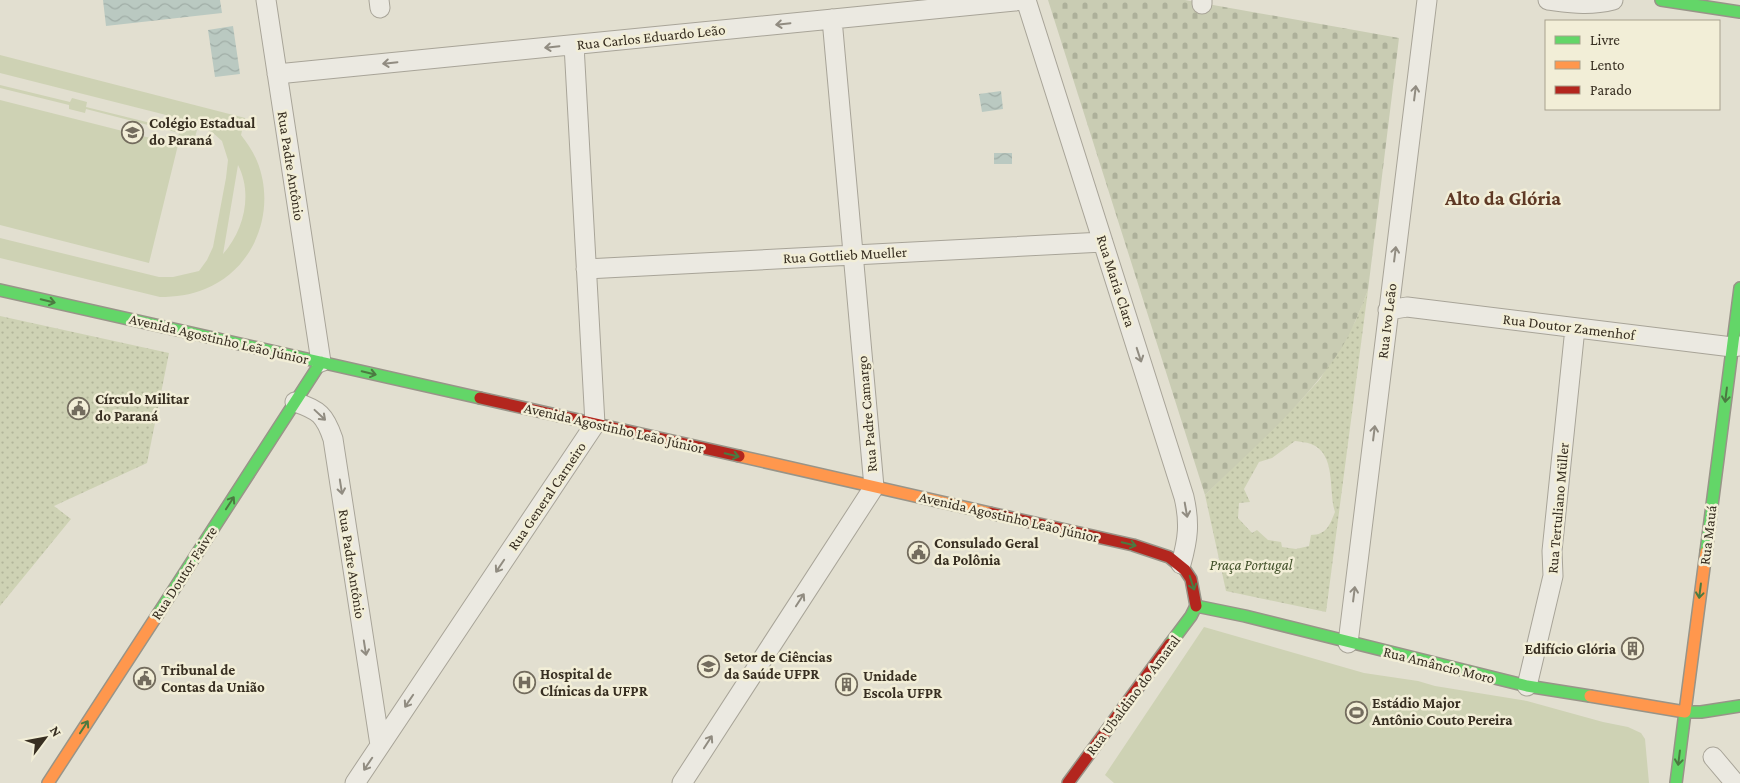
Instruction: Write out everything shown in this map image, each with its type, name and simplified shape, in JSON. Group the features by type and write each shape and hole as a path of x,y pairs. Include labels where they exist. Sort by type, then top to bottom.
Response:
{"main road":[{"path":"1661,0 1740,12"},
{"name":"Rua Mauá","path":"1676,783 1737,342 1740,288"},
{"name":"Avenida Agostinho Leão Júnior","path":"0,290 1132,545 1152,550 1181,564"},
{"name":"Rua Doutor Faivre","path":"48,783 321,362"},
{"path":"1181,564 1193,582 1196,606"},
{"name":"Rua Amâncio Moro","path":"1196,606 1245,616 1527,686 1685,712 1702,712 1740,706"},
{"name":"Rua Ubaldino do Amaral","path":"1068,783 1192,616 1196,606"}],"street":[{"name":"Rua Padre Antônio","path":"266,0 321,362"},
{"name":"Rua Carlos Eduardo Leão","path":"277,74 1025,0"},
{"name":"Rua Maria Clara","path":"1025,0 1184,497 1189,528 1187,544 1181,564"},
{"name":"Rua Ivo Leão","path":"1348,643 1427,0"},
{"path":"1548,0 1577,4 1597,4 1613,0"},
{"name":"Rua Padre Camargo","path":"682,783 874,487 832,19"},
{"path":"574,45 595,424"},
{"name":"Rua Gottlieb Mueller","path":"586,269 1103,242"},
{"name":"Rua Doutor Zamenhof","path":"1388,310 1407,308 1575,328 1737,342"},
{"name":"Rua Tertuliano Müller","path":"1527,686 1553,576 1552,551 1575,328"},
{"name":"Rua Padre Antônio","path":"295,402 319,412 327,422 333,439 380,745"},
{"name":"Rua General Carneiro","path":"355,783 595,424"},
{"path":"1713,757 1735,783"}],"green space":[{"path":"1048,0 1185,0 1399,38 1368,290 1359,313 1341,349 1311,389 1205,495"},
{"path":"0,55 245,118 241,135 252,150 257,161 263,180 264,199 263,218 249,253 222,280 194,293 166,297 0,258 0,238 159,277 173,277 199,271 213,247 228,160 222,141 212,132 186,120 0,73","holes":["238,165 243,176 245,200 241,223 223,254"]},
{"path":"0,85 70,102 72,98 87,102 86,107 179,130 181,126 197,130 194,141 178,137 179,133 86,109 85,113 69,109 69,105 0,88"},
{"path":"0,100 178,145 149,263 0,225"},
{"name":"Praça Portugal","path":"1368,290 1326,612 1226,591 1205,495 1320,379 1355,322","holes":["1295,441 1311,444 1325,456 1330,474 1335,512 1324,531 1311,535 1309,546 1296,549 1282,547 1281,542 1268,540 1257,530 1252,533 1238,518 1239,503 1250,502 1244,489 1259,462 1272,458"]},
{"name":"Círculo Militar do Paraná","path":"0,316 169,353 147,463 54,506 71,519 0,606"},
{"name":"Estádio Major Antônio Couto Pereira","path":"1204,627 1364,673 1527,701 1628,727 1641,733 1645,739 1649,783 1114,783 1105,775"}],"water":[{"path":"103,0 220,0 222,13 106,26"},
{"path":"233,26 240,74 215,77 208,30"},
{"path":"1001,91 1003,109 982,112 979,94"},
{"path":"994,153 1012,153 1012,164 994,164"}],"traffic: fast":[{"path":"1661,0 1740,12"},
{"path":"1706,552 1740,288"},
{"path":"0,290 480,398"},
{"path":"158,614 321,362"},
{"path":"1170,644 1191,616 1196,606 1245,616 1527,686 1590,696"},
{"path":"1676,783 1685,712 1701,712 1740,706"}],"traffic: slow":[{"path":"739,456 990,513"},
{"path":"1590,696 1685,712 1706,552"},
{"path":"48,783 158,614"}],"traffic: jam":[{"path":"480,398 739,456"},
{"path":"990,513 1133,545 1169,557 1185,570 1191,579 1196,606"},
{"path":"1068,783 1170,644"}],"place":[{"name":"Colégio Estadual do Paraná","path":"133,132"},
{"name":"Círculo Militar do Paraná","path":"79,408"},
{"name":"Consulado Geral da Polônia","path":"918,552"},
{"name":"Edifício Glória","path":"1632,649"},
{"name":"Setor de Ciências da Saúde UFPR","path":"708,666"},
{"name":"Tribunal de Contas da União","path":"145,679"},
{"name":"Hospital de Clínicas da UFPR","path":"524,683"},
{"name":"Unidade Escola UFPR","path":"847,685"},
{"name":"Estádio Major Antônio Couto Pereira","path":"1356,712"}],"district":[{"name":"Alto da Glória","path":"1503,198"}]}
